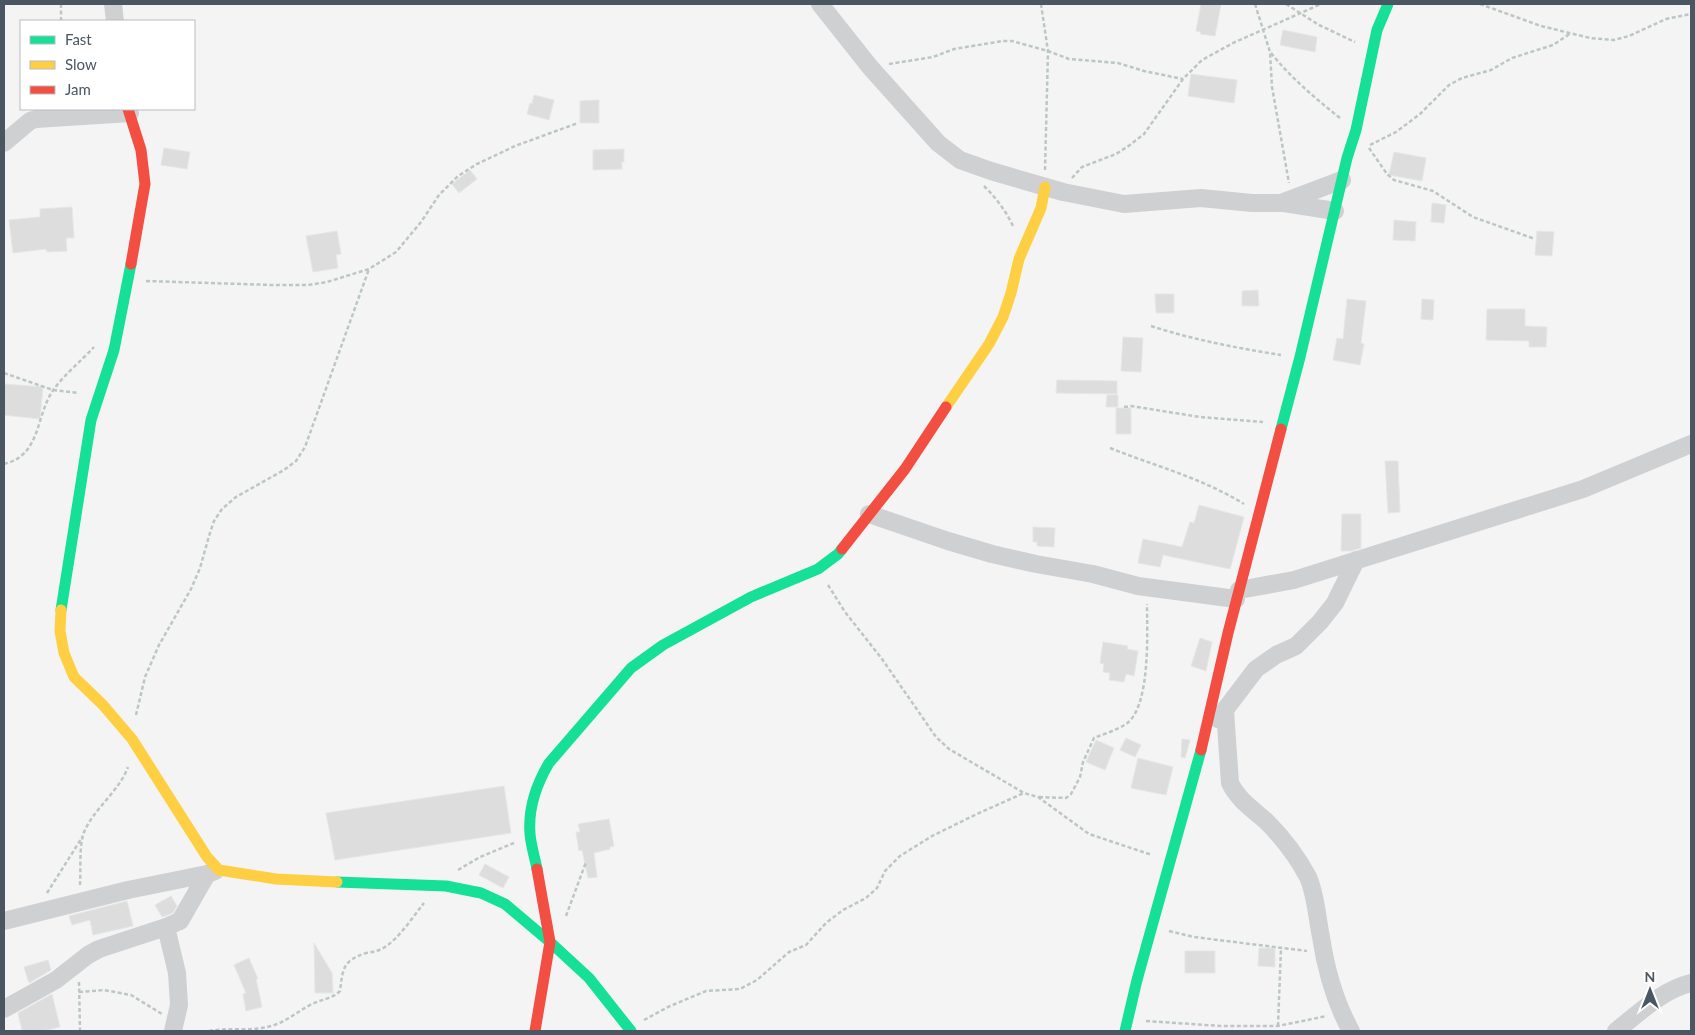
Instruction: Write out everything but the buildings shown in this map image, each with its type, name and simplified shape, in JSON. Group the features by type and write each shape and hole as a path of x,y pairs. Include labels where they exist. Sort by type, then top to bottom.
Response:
{"street":[{"path":"113,4 115,20"},
{"path":"820,4 870,67 938,143 960,160 1063,192 1124,204 1201,198 1252,203 1286,201 1335,211"},
{"path":"1125,1031 1151,927 1207,730 1238,595 1300,357 1347,158 1356,130 1380,20 1388,4"},
{"path":"4,143 30,121 36,119 129,111 141,150 144,184 114,350 91,420 78,509 61,602 60,631 64,653 74,677 132,739 207,857 213,872"},
{"path":"1286,201 1342,180"},
{"path":"535,1031 550,939 530,834 532,803 539,780 549,763 631,668 663,645 751,597 818,569 838,554 905,469 989,344 1011,293 1019,259 1041,208 1045,186"},
{"path":"869,514 948,541 1036,564 1093,574 1138,586 1238,595 1294,580 1583,489 1691,444"},
{"path":"1207,730 1225,710 1256,669 1296,646 1320,622 1334,603 1356,560"},
{"path":"1225,710 1230,783 1235,792 1281,838 1308,878 1313,892 1326,970 1341,1014 1351,1031"},
{"path":"4,1009 56,980 99,949 180,921 213,872"},
{"path":"4,920 213,872 276,879 438,885 481,893 505,904 550,939 589,978 630,1030"},
{"path":"166,927 177,973 179,1006 174,1027"},
{"path":"1616,1031 1666,992 1691,983"}],"path":[{"path":"61,4 62,20"},
{"path":"1041,4 1048,51 1045,186"},
{"path":"1255,4 1270,52 1272,87 1286,201"},
{"path":"1286,4 1336,34 1373,49"},
{"path":"1063,192 1072,177 1082,167 1116,154 1144,134 1183,79 1202,60 1263,29 1321,4"},
{"path":"1480,4 1541,26 1590,38 1614,40 1629,36 1666,19 1691,14"},
{"path":"1347,158 1396,132 1420,114 1449,85 1462,78 1491,70 1512,58 1552,45 1571,33"},
{"path":"870,67 933,57 954,49 1012,41 1069,59 1118,62 1183,79"},
{"path":"1270,52 1305,89 1356,130"},
{"path":"127,280 308,285 327,282 369,269 396,252 421,222 439,195 458,176 515,146 578,124"},
{"path":"1369,146 1387,174 1394,180 1433,191 1473,217 1535,239"},
{"path":"979,181 995,197 1014,228"},
{"path":"132,739 137,704 144,677 159,645 191,589 200,568 214,520 222,509 236,497 284,470 296,461 305,447 369,269"},
{"path":"1151,326 1234,348 1300,357"},
{"path":"4,464 23,455 31,446 53,390 96,345"},
{"path":"4,373 53,390 100,395"},
{"path":"1124,407 1131,406 1235,420 1282,422"},
{"path":"1110,448 1196,478 1226,492 1260,514"},
{"path":"818,569 845,612 882,659 936,736 949,749 1024,793 1038,797 1066,798 1071,794 1080,777 1082,762 1094,738 1127,724 1137,710 1148,654 1148,600 1145,592 1138,586"},
{"path":"47,893 88,825 110,797 126,772 129,763"},
{"path":"630,1030 668,1007 706,991 740,989 757,980 789,952 806,945 843,910 866,898 877,888 885,872 900,856 932,836 978,812 1024,793"},
{"path":"1038,797 1089,834 1170,861"},
{"path":"209,1031 271,1026 282,1022 315,1003 337,995 340,991 342,972 347,964 355,957 385,947 399,934 438,885 463,866 530,834"},
{"path":"80,902 83,835"},
{"path":"550,939 565,920 586,862"},
{"path":"1151,927 1194,937 1323,953"},
{"path":"1278,1026 1281,948"},
{"path":"80,961 80,1031"},
{"path":"79,992 104,990 131,995 174,1027"},
{"path":"1127,1019 1221,1026 1278,1026 1341,1014"}],"traffic: fast":[{"path":"1281,429 1347,158 1356,130 1377,30 1388,4"},
{"path":"61,610 91,420 114,350 131,264"},
{"path":"537,869 531,843 530,815 540,780 549,763 631,668 663,645 751,597 818,569 842,549"},
{"path":"1125,1031 1137,980 1201,750"},
{"path":"337,882 446,886 481,893 505,904 589,978 631,1031"}],"traffic: slow":[{"path":"946,407 989,344 1003,317 1019,259 1041,208 1045,187"},
{"path":"61,610 60,631 64,653 74,677 103,705 132,739 207,857 219,870 276,879 337,882"}],"traffic: jam":[{"path":"128,110 141,150 145,184 131,264"},
{"path":"842,549 905,469 946,407"},
{"path":"1201,750 1228,633 1281,429"},
{"path":"535,1031 550,942 537,869"}]}
